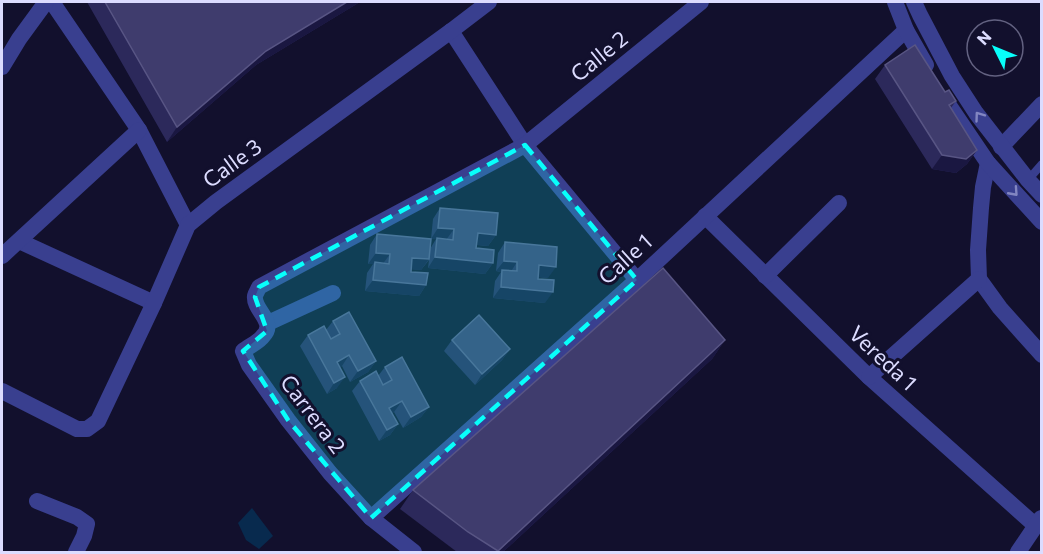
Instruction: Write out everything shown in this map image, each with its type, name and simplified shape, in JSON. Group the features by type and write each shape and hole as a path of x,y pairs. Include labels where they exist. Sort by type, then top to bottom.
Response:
{"street":[{"path":"2,67 46,2"},
{"path":"52,2 139,130 188,225"},
{"name":"Calle 3","path":"2,391 77,429 87,429 98,421 188,225 216,202 489,2"},
{"name":"Calle 2","path":"268,323 255,297 259,286 525,145 701,2"},
{"path":"895,2 906,30 948,104 988,163 1041,222"},
{"path":"914,2 952,76 976,113 1041,195"},
{"name":"Calle 1","path":"371,518 466,441 906,30"},
{"path":"451,31 525,145 637,280"},
{"path":"1001,147 1041,104"},
{"path":"2,256 139,130"},
{"path":"988,163 981,208 978,250 979,279 1000,308 1041,355"},
{"path":"765,276 839,203"},
{"name":"Vereda 1","path":"705,216 869,378 1039,521"},
{"path":"19,241 154,303"},
{"path":"869,378 979,279"},
{"path":"268,323 333,293"},
{"name":"Carrera 2","path":"268,323 263,337 243,351 249,365 288,420 330,473 371,518 414,552"},
{"path":"37,501 77,517 87,524 76,552"},
{"path":"1018,552 1039,521"}],"lane":[{"path":"1028,180 1041,164"}],"highlighted area":[{"path":"525,145 637,280 371,518 288,420 243,351 267,331 255,297 259,287"}],"water":[{"path":"252,508 273,536 259,549 246,540 238,523"}],"building":[{"path":"105,2 347,2 266,51 177,127"},
{"path":"915,45 945,92 949,90 956,101 949,105 977,150 966,159 942,155 885,65"},
{"path":"440,208 498,213 496,235 478,233 476,248 494,250 493,263 435,257 437,238 453,240 454,229 438,228"},
{"path":"377,234 431,239 429,259 412,258 411,272 428,273 426,285 373,280 375,262 389,264 390,254 376,253"},
{"path":"505,242 557,247 556,267 539,265 538,279 554,280 553,292 501,287 502,270 517,271 517,262 504,261"},
{"path":"663,268 725,340 498,551 468,532 413,490"},
{"path":"349,312 376,361 358,371 349,355 337,362 345,377 334,383 308,335 324,326 331,339 340,334 333,321"},
{"path":"479,315 510,349 482,374 452,340"},
{"path":"402,357 429,407 411,417 402,401 389,408 398,424 387,430 360,381 376,371 383,385 392,380 385,367"}]}
